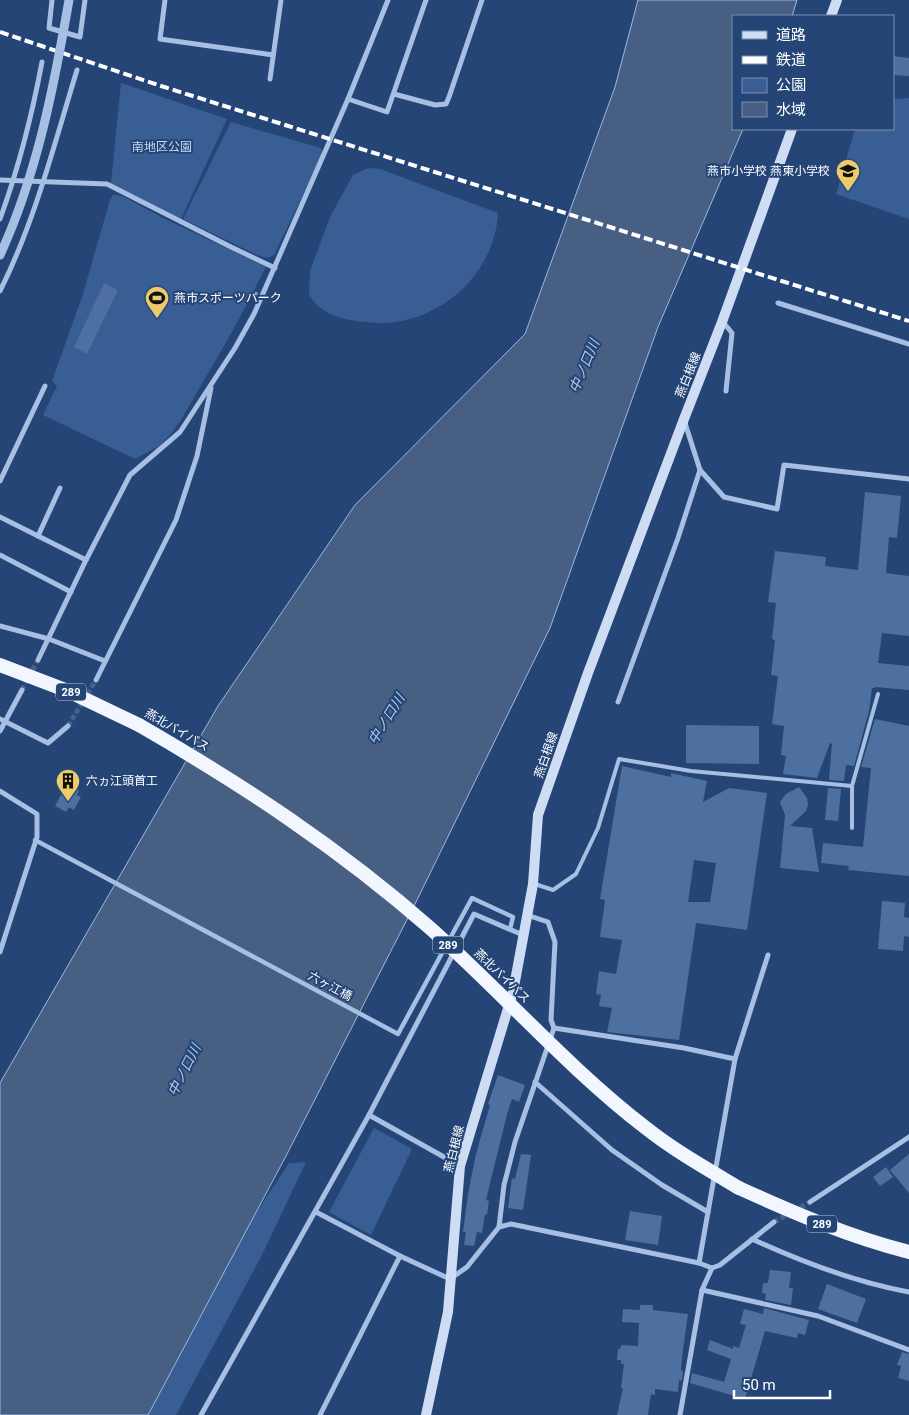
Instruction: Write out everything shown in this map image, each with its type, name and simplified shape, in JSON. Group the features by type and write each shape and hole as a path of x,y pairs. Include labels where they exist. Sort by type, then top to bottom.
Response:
{"highway":[{"name":"燕北バイパス","path":"0,665 68,691 139,725 243,787 341,856 430,928 594,1084 646,1128 690,1160 739,1188 798,1215 863,1239 909,1252"}],"main road":[{"path":"831,15 837,0"},
{"name":"燕白根線","path":"426,1415 448,1312 460,1166 512,992 528,915 538,815 588,673 722,322 792,130"}],"street":[{"path":"52,0 49,28 80,37 85,0"},
{"path":"0,255 11,232 38,150 55,79 69,0"},
{"path":"165,0 160,39 273,55"},
{"path":"270,79 281,0"},
{"path":"38,660 86,560 130,475 180,432 235,348 254,314 348,99 388,0"},
{"path":"348,99 387,112 426,0"},
{"path":"394,94 439,105 446,104 482,0"},
{"path":"0,219 14,181 34,104 42,62"},
{"path":"0,291 18,255 43,183 77,70"},
{"path":"0,180 107,184 231,248 275,268"},
{"path":"778,303 909,344"},
{"path":"722,322 732,334 726,391"},
{"path":"96,680 176,520 197,456 211,385"},
{"path":"0,481 45,386"},
{"path":"684,419 700,470 724,498 776,509 784,465 909,479"},
{"path":"618,702 678,538 700,470"},
{"path":"38,536 60,488"},
{"path":"0,517 86,560"},
{"path":"0,555 71,592"},
{"path":"0,626 48,639 105,661"},
{"path":"0,731 3,720 22,690"},
{"path":"3,720 48,743 68,726"},
{"path":"0,791 37,814 37,837 0,952"},
{"name":"六ヶ江橋","path":"35,840 398,1034 472,898 513,917 510,929"},
{"path":"202,1415 369,1115 474,914 523,935"},
{"path":"316,1212 400,1256 450,1279 467,1267 499,1227 504,1185 515,1142 554,1028 551,1020 555,942 548,922 528,915"},
{"path":"699,1262 735,1059 768,955"},
{"path":"554,1028 684,1048 735,1059"},
{"path":"535,1082 612,1150 662,1185 708,1212"},
{"path":"369,1115 460,1166"},
{"path":"810,1202 909,1137"},
{"path":"680,1415 690,1369 702,1290 712,1268 720,1265 774,1222"},
{"path":"499,1227 511,1224 699,1262 712,1268"},
{"path":"752,1240 793,1258 838,1274 887,1288 909,1292"},
{"path":"320,1415 400,1256"},
{"path":"702,1290 818,1316 909,1350"}],"lane":[{"path":"852,828 852,786 878,694"},
{"path":"532,884 553,890 576,874 598,828 619,759 691,771 852,786"}],"green space":[{"name":"南地区公園","path":"121,83 227,119 181,219 111,183"},
{"path":"909,98 909,219 836,194 855,130 894,130 894,99"},
{"path":"231,122 321,148 322,155 274,255 268,258 257,255 183,219"},
{"path":"368,168 380,169 498,213 495,234 488,254 477,273 463,289 446,302 428,313 407,320 380,323 354,321 332,315 320,308 309,295 310,271 330,217 353,175"},
{"name":"燕市スポーツパーク","path":"113,195 122,196 163,218 266,267 232,332 181,420 159,446 135,459 43,415 57,386 52,381 82,297"},
{"path":"374,1128 412,1149 371,1235 329,1212"},
{"path":"306,1162 262,1255 176,1415 140,1415 224,1261 289,1163"}],"water":[{"name":"中ノ口川","path":"638,0 797,0 792,15 732,15 732,130 743,130 658,327 550,628 416,902 286,1156 148,1415 0,1415 0,1083 218,706 355,505 525,334 615,87"}],"building":[{"path":"894,56 909,58 909,76 894,75"},
{"path":"104,283 118,290 87,354 74,347"},
{"path":"865,492 901,496 897,538 889,537 886,573 909,576 909,636 882,633 878,663 909,666 909,690 872,688 869,711 854,766 846,765 844,781 829,780 832,744 830,743 817,778 783,774 786,756 781,755 784,726 772,724 778,676 771,675 775,640 772,639 776,603 768,602 775,551 826,557 825,566 858,570"},
{"path":"875,719 909,726 909,876 848,870 849,866 821,863 823,843 863,847 871,768 861,767"},
{"path":"686,725 759,726 759,764 686,763"},
{"path":"622,766 671,777 671,773 707,781 703,802 729,788 767,793 747,930 696,923 679,1040 607,1032 612,1008 599,1006 601,995 596,994 599,971 616,974 622,940 600,937 605,900 600,899","holes":["694,860 716,863 710,902 688,902"]},
{"name":"六ヵ江頭首工","path":"67,784 79,790 77,795 81,797 74,810 69,807 66,812 55,806"},
{"path":"799,787 807,798 808,805 806,811 790,826 812,828 819,872 780,868 785,815 780,802 786,794"},
{"path":"828,788 841,789 838,821 825,820"},
{"path":"882,901 905,903 904,917 909,918 909,937 904,936 903,951 878,949"},
{"path":"498,1075 525,1085 519,1102 512,1099 507,1114 486,1200 489,1201 482,1233 477,1232 474,1246 464,1245 466,1232 463,1232 468,1194 476,1154 490,1105 488,1104"},
{"path":"521,1154 531,1155 523,1210 508,1208 512,1178 515,1179"},
{"path":"909,1154 909,1193 890,1170"},
{"path":"886,1167 893,1177 880,1186 873,1177"},
{"path":"630,1211 662,1216 658,1245 625,1240"},
{"path":"770,1270 791,1272 789,1288 793,1288 791,1305 765,1300 766,1294 762,1293 763,1283 768,1283"},
{"path":"827,1284 866,1299 857,1323 818,1309"},
{"path":"640,1305 653,1305 653,1310 688,1314 682,1357 682,1381 679,1380 678,1392 655,1389 655,1395 651,1394 648,1415 617,1415 623,1388 621,1388 624,1364 621,1364 621,1360 617,1360 618,1349 620,1349 621,1345 638,1346 639,1323 622,1322 623,1309 640,1310"},
{"path":"764,1308 809,1320 805,1335 798,1333 797,1338 765,1331 745,1399 690,1383 692,1373 724,1382 731,1359 707,1350 710,1340 733,1349 733,1346 739,1348 746,1325 740,1324 744,1309 763,1314"},
{"path":"902,1352 909,1354 909,1381 898,1378 901,1366 897,1365"}],"tunnel":[{"path":"22,690 38,660"},
{"path":"68,726 96,680"},
{"path":"774,1222 810,1202"}],"railway":[{"path":"0,32 161,86 909,321"}],"place":[{"name":"燕市小学校 燕東小学校","path":"848,192"},
{"name":"燕市スポーツパーク","path":"157,319"},
{"name":"六ヵ江頭首工","path":"68,802"}]}
